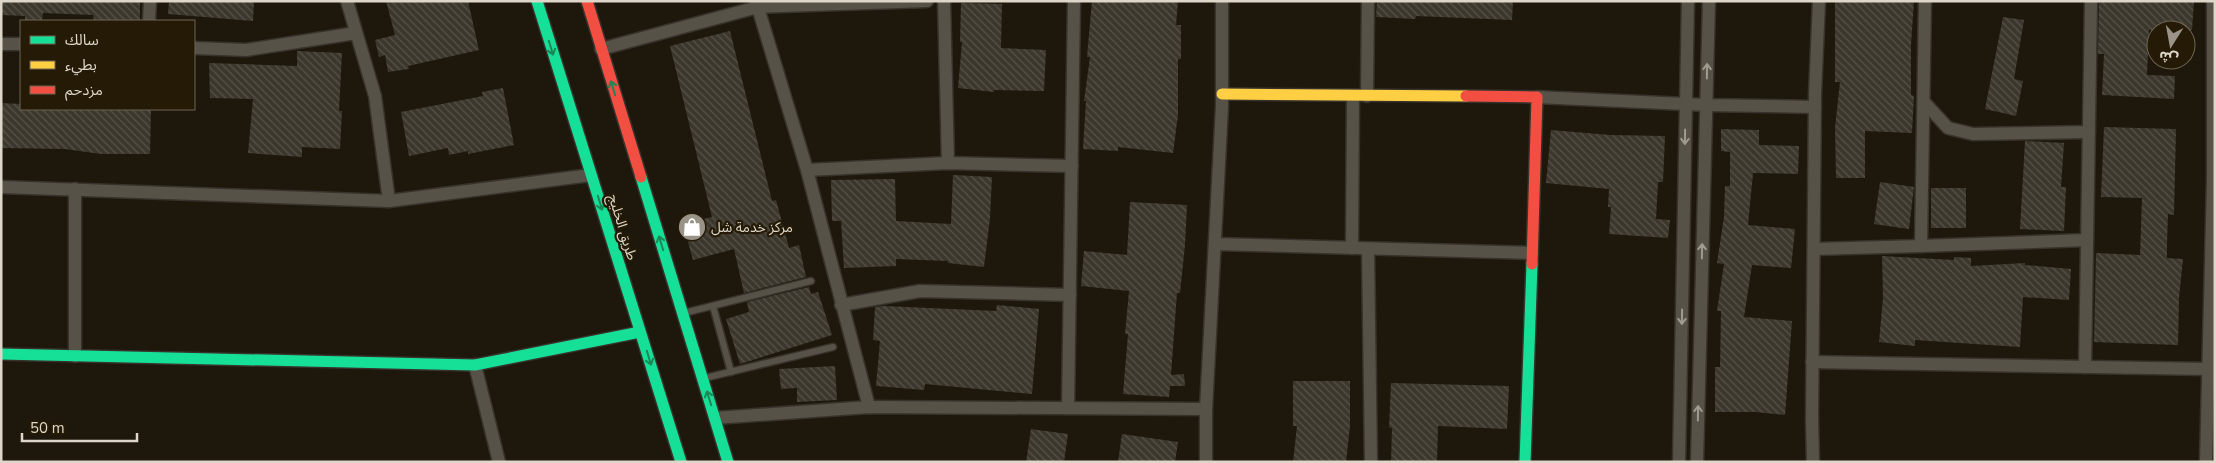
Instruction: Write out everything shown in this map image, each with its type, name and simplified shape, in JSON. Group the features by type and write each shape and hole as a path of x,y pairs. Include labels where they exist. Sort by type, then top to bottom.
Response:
{"street":[{"path":"149,20 150,1"},
{"path":"347,1 374,96 389,201"},
{"name":"طريق الخليج","path":"537,1 681,462"},
{"path":"587,1 728,462"},
{"path":"601,49 757,4 927,1"},
{"path":"944,1 948,163"},
{"path":"1068,408 1074,1"},
{"path":"1206,462 1206,409 1222,94 1222,1"},
{"path":"1366,96 1368,1"},
{"path":"1679,462 1688,1"},
{"path":"1697,462 1709,1"},
{"path":"1813,462 1812,362 1815,107 1819,1"},
{"path":"1921,246 1925,1"},
{"path":"2085,367 2091,1"},
{"path":"2206,462 2213,181 2213,1"},
{"path":"757,4 806,170 869,407"},
{"path":"195,48 246,50 356,33"},
{"path":"1,44 20,44"},
{"path":"1222,94 1537,97 1706,105 1815,107"},
{"path":"1352,248 1353,96"},
{"path":"1525,462 1537,97"},
{"path":"1924,102 1948,128 1973,134 2089,132"},
{"path":"806,170 948,163 1072,166"},
{"path":"1,186 389,201 592,175"},
{"path":"75,189 75,356"},
{"path":"1814,249 2087,240"},
{"path":"1215,244 1532,253"},
{"path":"1368,249 1372,462"},
{"path":"841,305 920,291 1070,296"},
{"path":"1,354 475,364 640,332"},
{"path":"1812,362 2208,369"},
{"path":"475,364 499,462"},
{"path":"715,418 869,407 1206,409"}],"lane":[{"path":"683,314 812,281"},
{"path":"714,306 731,372"},
{"path":"703,378 832,347"}],"building":[{"path":"1,1 140,1 140,20 94,20 93,15 43,13 42,20 25,20 25,16 1,15"},
{"path":"169,1 254,1 253,21 168,14"},
{"path":"386,1 468,1 479,50 408,66 409,69 388,72 385,55 379,57 375,40 395,35"},
{"path":"1092,1 1178,1 1176,25 1181,25 1181,59 1178,59 1178,115 1173,153 1118,147 1118,151 1083,149 1086,101 1084,101 1090,57 1087,57"},
{"path":"1377,1 1513,1 1512,20 1416,16 1415,19 1376,17"},
{"path":"1835,1 1914,1 1911,45 1911,95 1914,96 1912,133 1865,131 1865,178 1836,178 1835,128 1840,82 1835,82"},
{"path":"2099,1 2194,1 2193,20 2146,20 2147,75 2175,76 2174,99 2102,95 2104,54 2098,54"},
{"path":"961,3 1002,4 1001,48 1046,50 1044,91 994,90 994,92 958,88 962,42 960,42"},
{"path":"2003,17 2024,20 2014,79 2023,81 2016,116 1985,109"},
{"path":"730,31 772,201 776,200 789,248 799,245 806,277 744,293 734,249 693,260 683,224 712,217 670,46"},
{"path":"297,51 342,53 339,111 342,111 340,149 302,147 302,157 248,153 253,99 210,98 209,63 297,66"},
{"path":"503,88 514,145 468,154 468,151 449,155 448,148 409,156 401,112 483,96 482,92"},
{"path":"1,103 20,104 20,110 151,110 150,154 101,154 65,149 1,148"},
{"path":"2104,127 2176,129 2174,215 2168,214 2167,258 2183,259 2179,298 2178,345 2094,342 2096,253 2140,255 2142,198 2101,197"},
{"path":"1721,129 1759,130 1759,145 1799,146 1798,174 1753,173 1748,225 1795,229 1791,268 1752,265 1744,317 1792,321 1785,415 1755,412 1715,412 1715,367 1720,367 1721,311 1717,311 1724,264 1717,263 1724,217 1725,186 1730,186 1730,152 1721,151"},
{"path":"1551,130 1610,135 1665,136 1663,182 1658,182 1656,219 1670,220 1668,238 1609,234 1611,207 1608,207 1609,189 1546,183"},
{"path":"2025,141 2064,143 2061,187 2066,187 2064,231 2020,229"},
{"path":"953,175 992,177 990,218 984,267 948,263 948,261 896,259 896,266 844,268 841,221 832,221 831,180 895,179 896,221 951,224"},
{"path":"1880,182 1914,187 1909,229 1874,224"},
{"path":"1931,188 1966,188 1966,228 1931,228"},
{"path":"1130,202 1187,205 1185,245 1180,293 1177,293 1171,375 1184,374 1185,386 1170,386 1169,397 1123,394 1128,334 1125,334 1129,291 1081,286 1084,251 1127,255"},
{"path":"1882,256 1954,260 1954,257 1971,258 1971,266 2025,263 2025,265 2071,269 2069,300 2023,297 2020,347 1915,340 1915,346 1879,342 1883,298"},
{"path":"809,287 811,294 818,292 832,335 740,364 726,319 749,312 747,302"},
{"path":"997,305 1039,309 1032,394 925,384 924,390 876,386 880,341 873,340 875,307 996,311"},
{"path":"835,366 837,400 797,402 797,388 781,389 779,369"},
{"path":"1293,381 1350,381 1350,426 1346,462 1293,462 1297,426 1293,426"},
{"path":"1391,383 1509,386 1507,429 1438,426 1437,462 1391,462 1392,428 1389,427"},
{"path":"1031,429 1068,434 1064,462 1026,462"},
{"path":"1122,434 1178,442 1175,462 1118,462"}],"traffic: fast":[{"path":"537,1 681,462"},
{"path":"641,177 728,462"},
{"path":"1525,462 1532,264"},
{"path":"1,354 475,365 640,332"}],"traffic: slow":[{"path":"1222,94 1466,96"}],"traffic: jam":[{"path":"587,1 641,177"},
{"path":"1466,96 1537,97 1532,264"}],"place":[{"name":"مركز خدمة شل","path":"692,227"}]}
